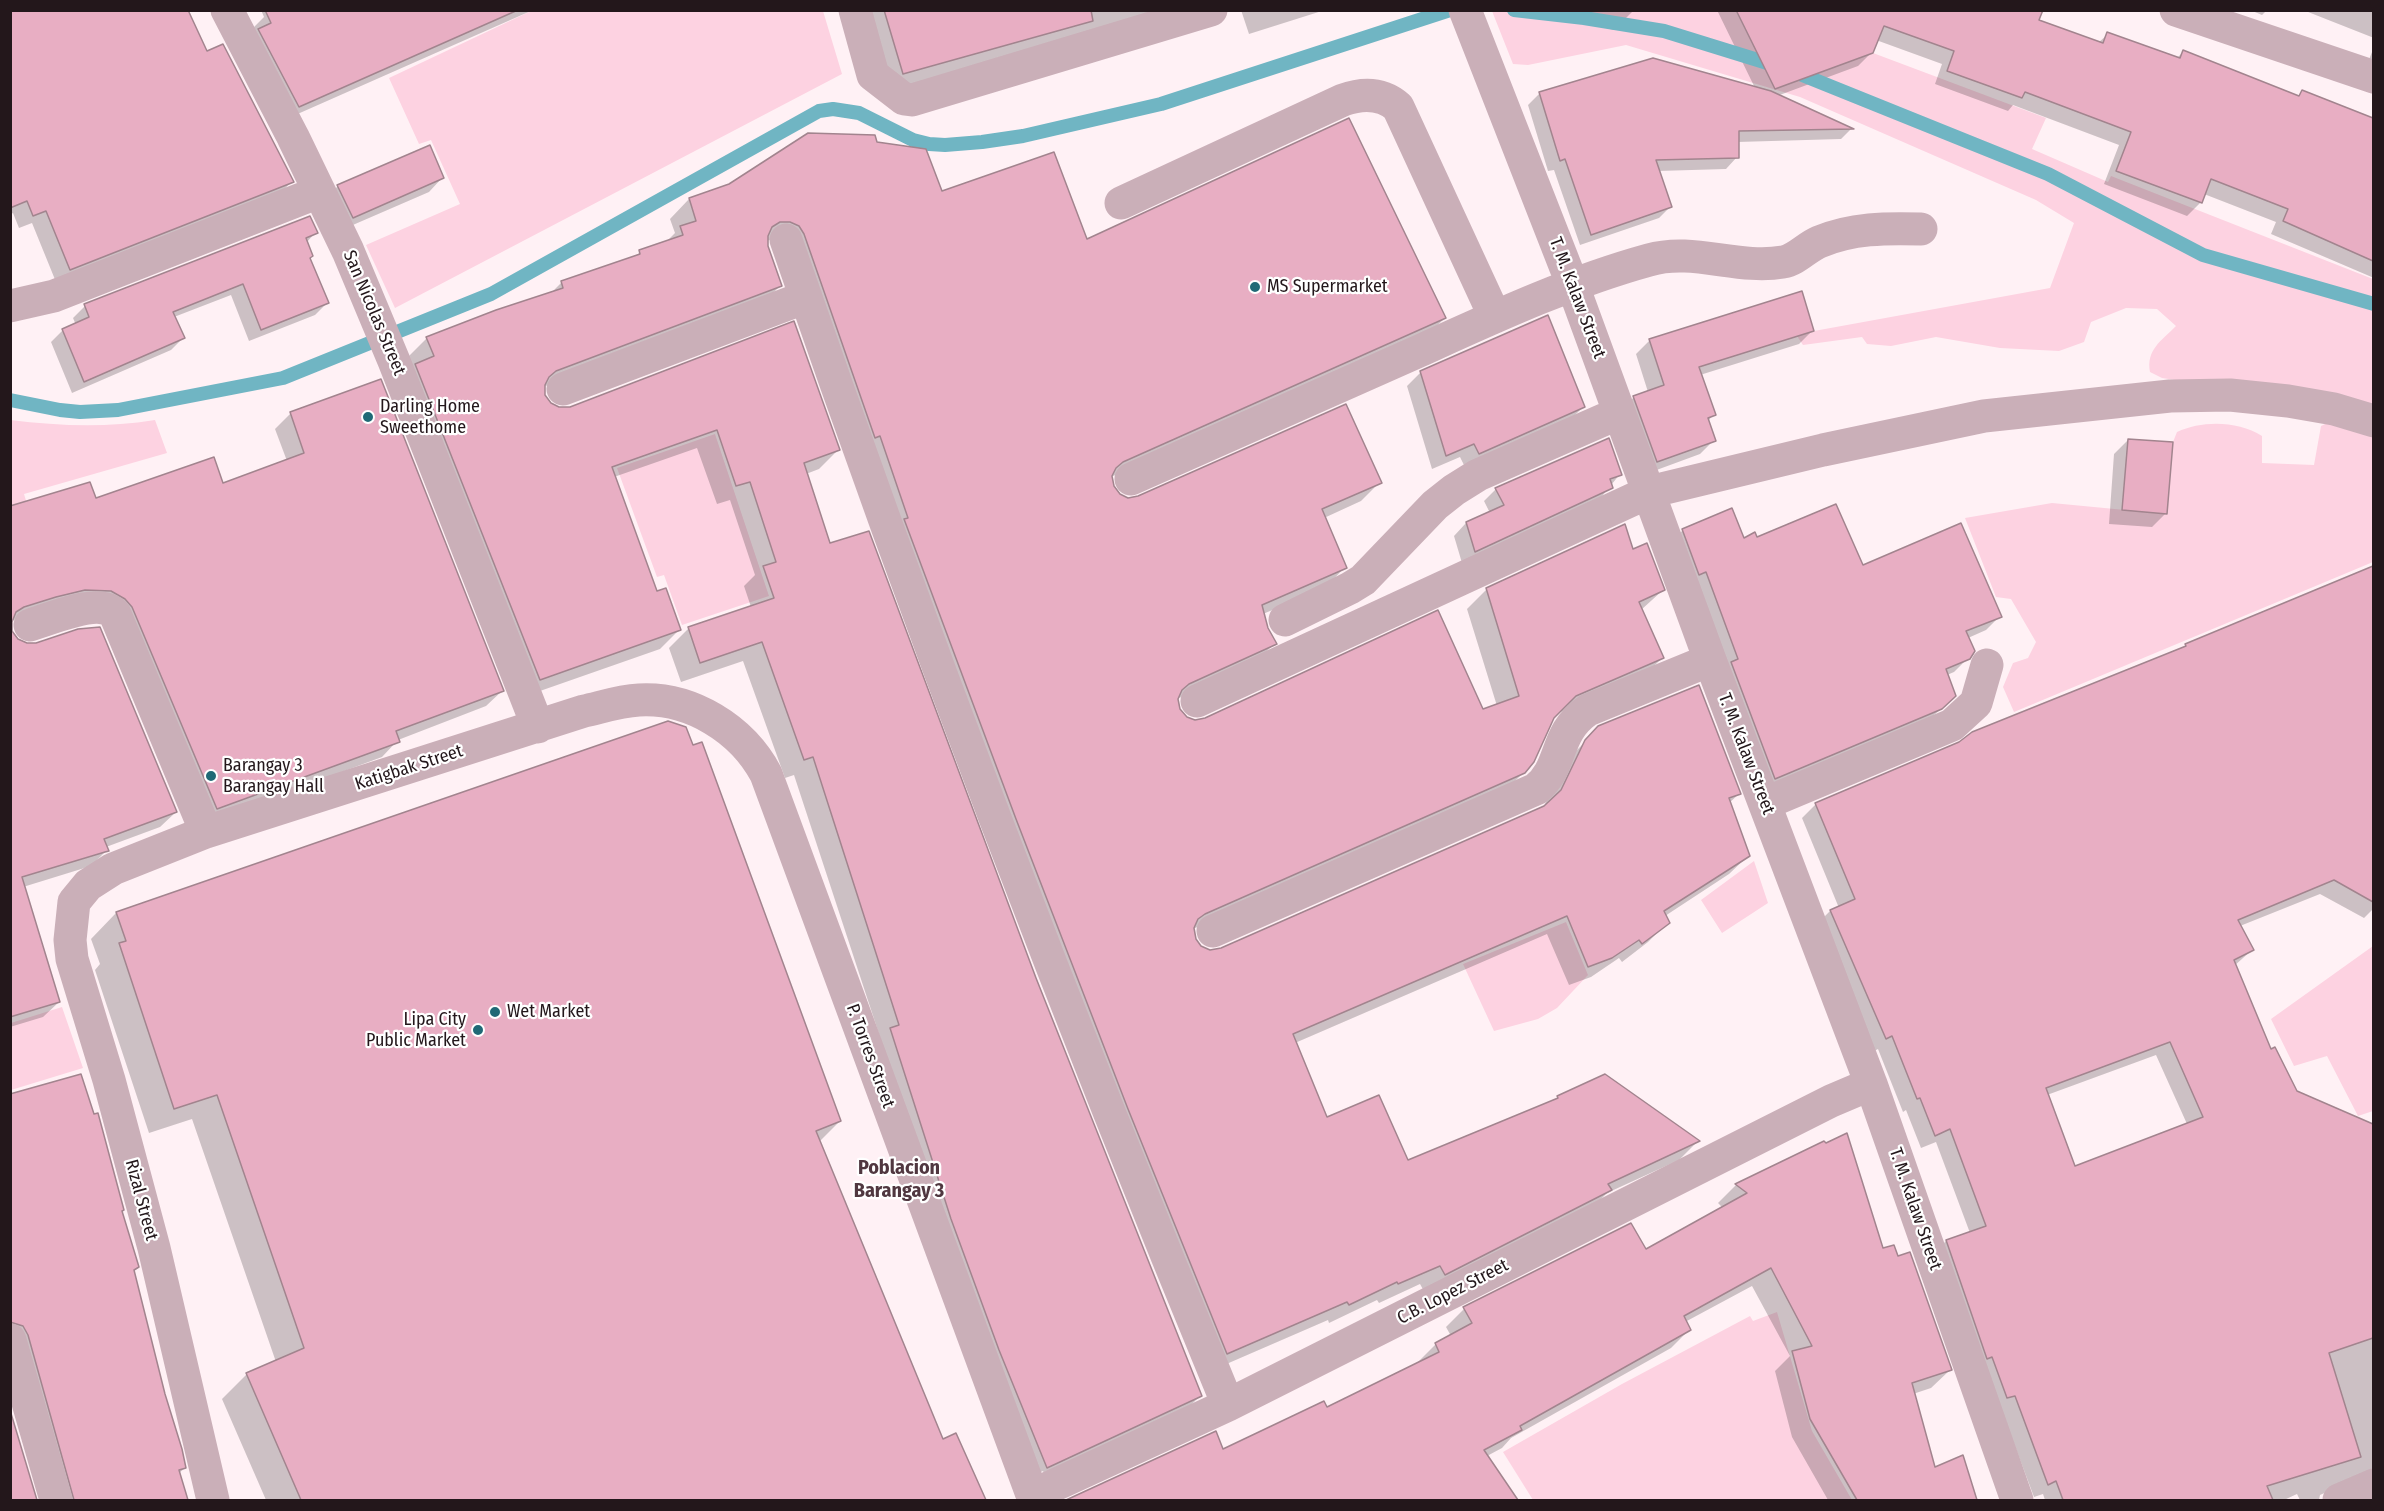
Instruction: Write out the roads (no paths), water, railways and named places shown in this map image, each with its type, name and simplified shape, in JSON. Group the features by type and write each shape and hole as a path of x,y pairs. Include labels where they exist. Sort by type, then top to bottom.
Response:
{"street":[{"path":"855,10 873,75 904,99 912,100 1211,10"},
{"name":"T. M. Kalaw Street","path":"1465,10 1573,286 1710,660 1871,1084 2017,1500"},
{"path":"2176,10 2373,77"},
{"name":"San Nicolas Street","path":"235,13 348,251 394,361 538,727"},
{"path":"1121,203 1343,100 1356,95 1382,97 1398,107 1495,317"},
{"path":"10,306 54,296 319,192"},
{"path":"1131,479 1495,317 1573,286 1651,259 1684,255 1754,265 1765,264 1787,261 1817,243 1848,232 1886,228 1921,229"},
{"path":"786,240 909,591 992,812 1153,1224 1228,1405"},
{"path":"563,389 806,297"},
{"path":"1197,701 1649,492 1823,450 1984,416 2170,396 2229,395 2288,401 2334,409 2373,421"},
{"path":"1285,620 1363,580 1435,505 1478,475 1619,412"},
{"path":"30,626 90,608 105,608 116,614 206,832"},
{"path":"1213,931 1536,789 1546,781 1566,733 1575,719 1588,710 1710,660"},
{"path":"1766,803 1952,725 1976,703 1987,665"},
{"name":"P. Torres Street","path":"620,702 659,701 694,710 728,728 761,765 1034,1498"},
{"name":"Katigbak Street","path":"74,902 88,885 113,869 206,832 584,711 620,702"},
{"name":"Rizal Street","path":"74,902 70,923 72,959 109,1080 151,1237 213,1500"},
{"name":"C.B. Lopez Street","path":"1034,1498 1228,1405 1820,1106 1871,1084"},
{"path":"10,1340 56,1500"},
{"path":"2339,1500 2373,1485"}],"waterway":[{"path":"10,400 80,412 118,410 283,378 491,294 819,111 833,109 859,113 913,140 929,144 982,142 1023,136 1161,104 1450,10"},
{"path":"1514,10 1664,31 1790,70 2048,174 2203,255 2374,304"}],"place":[{"name":"MS Supermarket","path":"1255,287"},
{"name":"Darling Home Sweethome","path":"368,417"},
{"name":"Barangay 3 Barangay Hall","path":"211,776"},
{"name":"Wet Market","path":"495,1012"},
{"name":"Lipa City Public Market","path":"478,1030"}],"district":[{"name":"Poblacion Barangay 3","path":"899,1180"}]}
